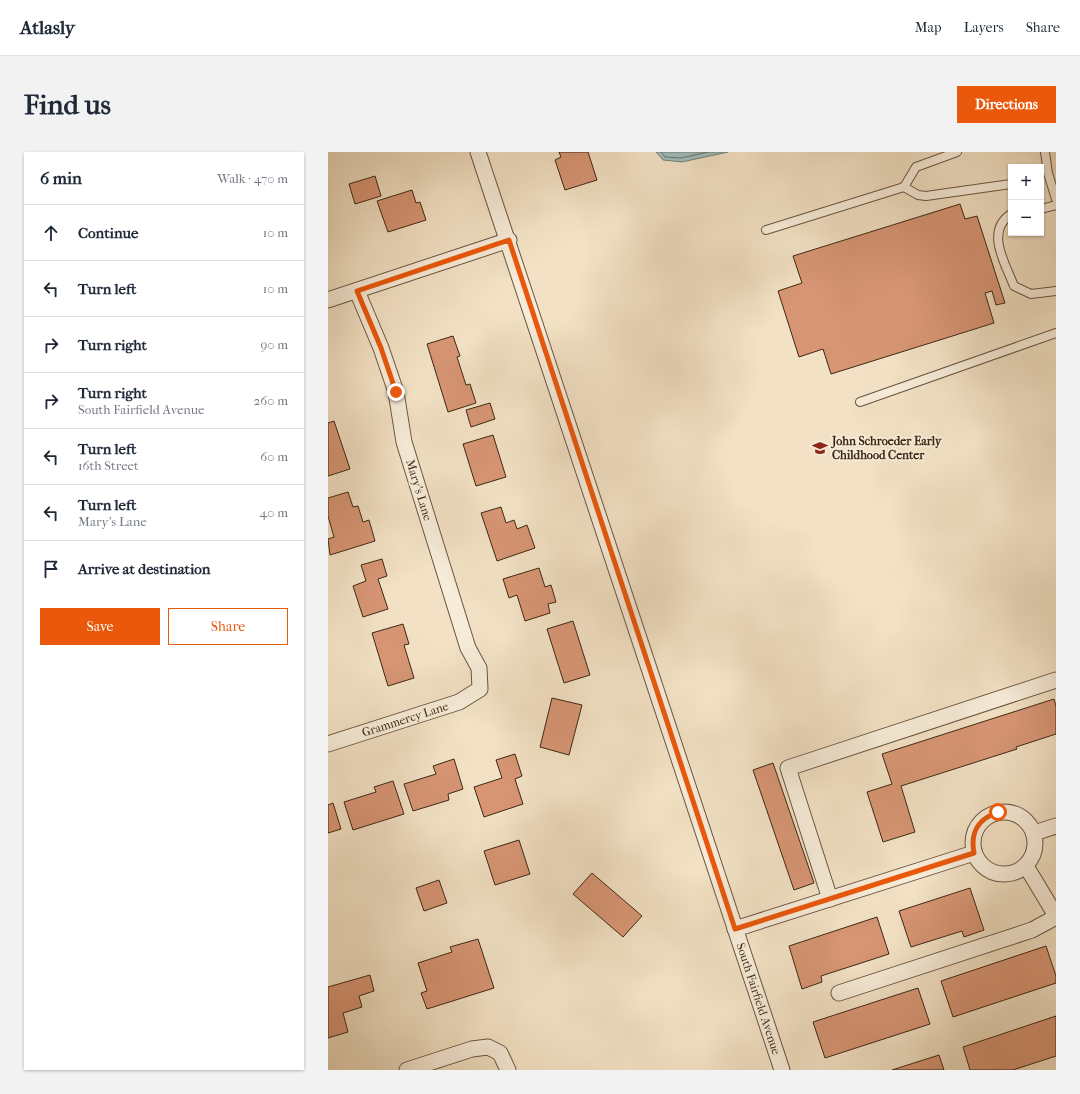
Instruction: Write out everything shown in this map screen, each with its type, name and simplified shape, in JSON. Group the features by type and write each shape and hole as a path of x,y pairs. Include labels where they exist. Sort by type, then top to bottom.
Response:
{"street":[{"name":"South Fairfield Avenue","path":"478,152 509,240 782,1070"},
{"path":"328,300 509,240"},
{"name":"Mary's Lane","path":"357,291 381,348 396,392 404,442 468,648 479,668 480,689"},
{"path":"830,899 788,768 1056,680"},
{"name":"Grammercy Lane","path":"328,744 459,702 480,689"},
{"path":"1007,811 1016,814 1024,818 1034,833 1035,850 1026,866 1010,874 1001,874 984,868 974,853 973,835 976,827 990,815 1007,811"},
{"path":"1034,833 1056,826"},
{"path":"735,929 974,853"},
{"path":"839,993 1032,930 1056,917 1026,866"},
{"path":"407,1070 472,1049 488,1047 500,1053 508,1070"}],"lane":[{"path":"766,230 904,188 916,167 957,152"},
{"path":"1045,152 1045,174 1056,199"},
{"path":"904,188 918,195 926,196 1008,184"},
{"path":"1044,208 1056,205"},
{"path":"1008,216 1001,222 998,229 998,243 1014,286 1031,294 1052,293 1056,291"},
{"path":"860,402 1056,333"}],"water":[{"path":"656,152 728,152 682,162 663,160"}],"building":[{"path":"559,152 588,152 597,180 565,190 555,160 561,157"},
{"path":"375,176 381,196 355,204 349,184"},
{"path":"412,190 416,203 420,202 426,220 388,232 377,201"},
{"path":"960,204 965,219 977,216 1005,303 996,305 992,291 985,293 994,323 831,374 823,349 799,357 778,291 802,283 793,256"},
{"path":"453,336 460,356 457,357 466,385 470,384 476,403 448,412 427,344"},
{"path":"490,403 495,419 471,427 466,410"},
{"path":"334,421 350,469 328,476 328,423"},
{"path":"493,435 506,477 476,486 463,444"},
{"path":"348,492 353,507 358,506 363,522 369,520 375,541 330,555 328,539 334,537 328,516 328,498"},
{"path":"501,507 506,523 514,520 517,529 527,525 535,548 497,561 481,513"},
{"path":"382,559 387,576 378,579 388,609 363,617 353,586 366,581 361,565"},
{"path":"539,568 545,587 551,585 556,602 548,604 550,613 525,621 517,595 509,598 503,579"},
{"path":"573,621 590,675 564,683 547,629"},
{"path":"403,624 409,644 404,645 414,678 388,686 372,633"},
{"path":"552,698 582,705 569,755 540,747"},
{"path":"1054,699 1056,706 1056,734 1016,747 1017,749 901,786 915,832 883,842 867,792 892,784 882,754"},
{"path":"515,754 522,776 515,779 523,804 484,817 474,787 502,778 496,760"},
{"path":"454,759 463,789 448,794 449,800 413,811 404,784 436,774 433,766"},
{"path":"773,763 814,883 794,890 753,770"},
{"path":"393,781 404,814 353,830 344,802 376,792 374,787"},
{"path":"333,803 341,829 328,833 328,805"},
{"path":"519,840 530,874 495,885 484,851"},
{"path":"592,873 642,916 623,937 573,894"},
{"path":"439,880 447,903 424,911 416,888"},
{"path":"970,888 984,930 964,937 962,931 911,947 899,911"},
{"path":"877,917 889,954 821,976 822,982 802,989 789,946"},
{"path":"478,939 494,988 427,1009 421,993 427,991 418,963 452,952 450,947"},
{"path":"1046,946 1056,976 1056,983 953,1017 941,981"},
{"path":"370,975 374,991 359,996 362,1007 343,1013 348,1032 328,1038 328,987"},
{"path":"918,988 930,1024 825,1058 813,1022"},
{"path":"1056,1016 1056,1056 1013,1070 970,1070 963,1047"},
{"path":"939,1055 944,1070 892,1070"}],"place":[{"name":"John Schroeder Early Childhood Center","path":"820,448"}],"route":[{"path":"396,392 381,348 357,291 509,240 735,929 974,853 972,844 976,827 982,820 998,812"}]}
